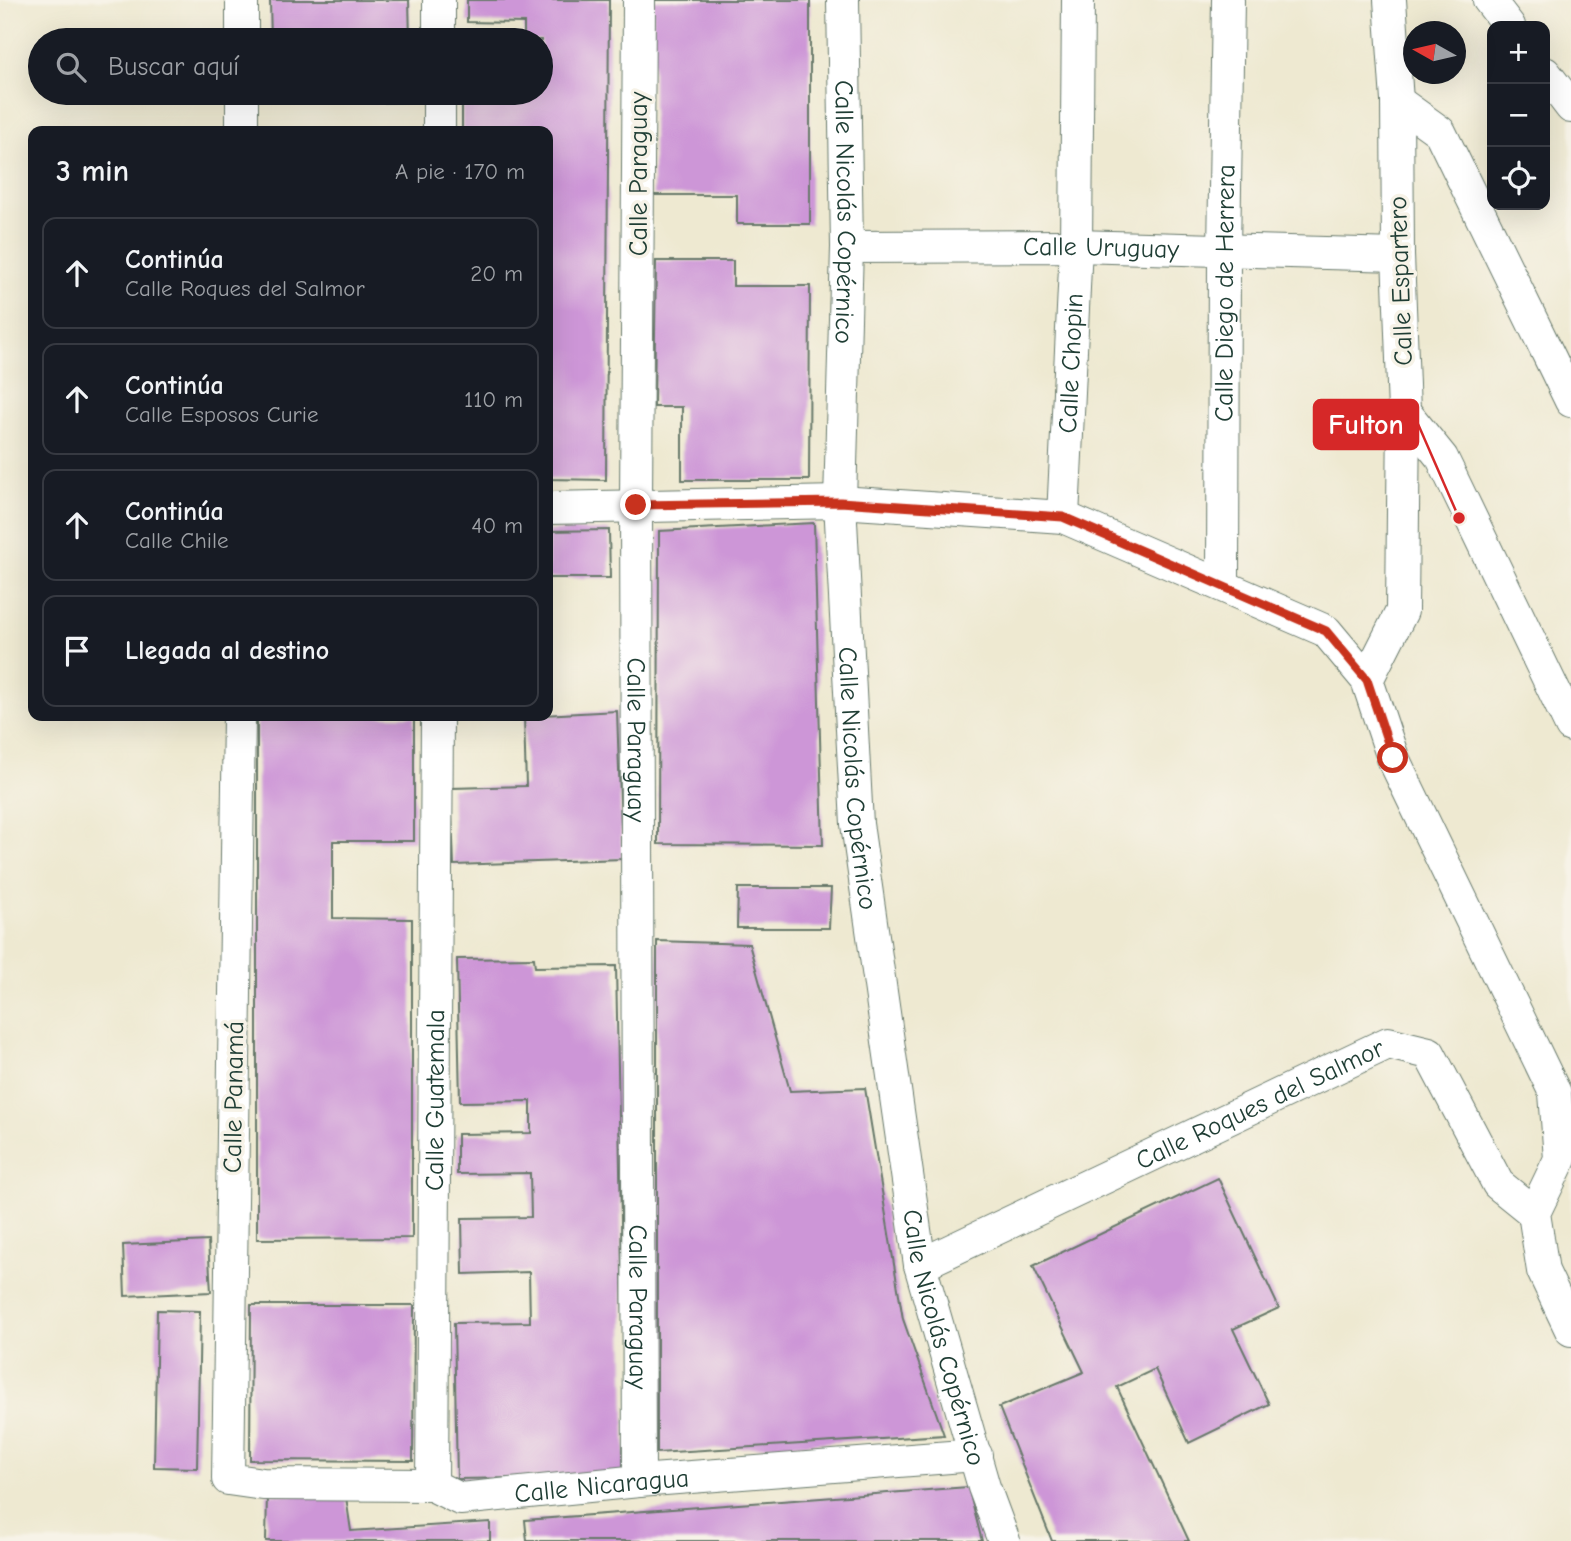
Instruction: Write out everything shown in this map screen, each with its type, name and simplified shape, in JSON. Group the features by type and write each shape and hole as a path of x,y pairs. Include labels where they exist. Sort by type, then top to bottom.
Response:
{"street":[{"path":"242,0 242,28"},
{"path":"439,0 439,28"},
{"name":"Calle Paraguay","path":"639,0 636,505 639,1481"},
{"name":"Calle Nicolás Copérnico","path":"843,0 847,247 840,502 857,824 920,1265 984,1487 1004,1541"},
{"name":"Calle Chopin","path":"1063,517 1076,246 1078,0"},
{"name":"Calle Diego de Herrera","path":"1223,585 1228,0"},
{"name":"Calle Espartero","path":"1367,680 1402,611 1405,411 1398,255 1397,101 1390,0"},
{"path":"1489,0 1505,21"},
{"path":"1550,80 1571,107"},
{"path":"1397,101 1440,132 1571,401"},
{"path":"242,105 242,126"},
{"path":"439,105 439,126"},
{"name":"Calle Uruguay","path":"847,247 1076,246 1398,255"},
{"path":"1405,411 1441,458 1571,726"},
{"path":"553,508 840,502 1063,517 1326,631 1367,680 1393,758 1555,1093 1560,1159 1534,1213 1543,1271 1571,1330"},
{"name":"Calle Panamá","path":"228,1479 239,721"},
{"name":"Calle Guatemala","path":"432,1485 437,721"},
{"name":"Calle Roques del Salmor","path":"920,1265 1388,1043 1429,1053 1498,1184 1534,1213"},
{"name":"Calle Nicaragua","path":"228,1479 263,1484 432,1485 460,1499 639,1481 976,1455"}],"building":[{"path":"270,0 409,0 410,28 271,28"},
{"path":"467,0 609,0 606,480 553,479 553,126 462,126 462,105 553,105 553,28 524,28 524,23 467,22"},
{"path":"653,0 810,0 810,224 737,224 737,195 653,195"},
{"path":"656,261 733,261 733,286 810,286 809,480 682,480 682,407 654,407"},
{"path":"814,523 823,845 658,844 659,531"},
{"path":"609,530 610,578 553,578 553,531"},
{"path":"617,711 622,859 454,865 451,788 526,786 524,721 553,721 553,714"},
{"path":"257,721 414,721 414,841 333,841 333,918 412,919 412,1238 257,1239"},
{"path":"738,888 831,888 829,928 737,928"},
{"path":"657,941 749,944 790,1091 865,1088 903,1319 944,1435 657,1453"},
{"path":"534,958 535,967 616,966 626,1476 457,1479 454,1323 530,1322 529,1272 463,1274 462,1218 531,1217 530,1173 457,1174 457,1134 531,1133 531,1101 460,1102 457,959"},
{"path":"1218,1178 1279,1308 1233,1329 1269,1404 1189,1443 1155,1369 1117,1387 1189,1541 1052,1541 999,1407 1084,1372 1033,1266"},
{"path":"208,1241 211,1292 125,1296 123,1245"},
{"path":"251,1305 414,1305 413,1461 250,1460"},
{"path":"157,1310 200,1311 197,1468 154,1467"},
{"path":"968,1487 982,1541 527,1541 525,1520"},
{"path":"267,1494 346,1497 351,1531 490,1522 490,1541 266,1541"}],"place":[{"name":"Fulton","path":"1459,518"}],"route":[{"path":"636,505 840,502 1063,517 1326,631 1367,680 1393,758"}]}
